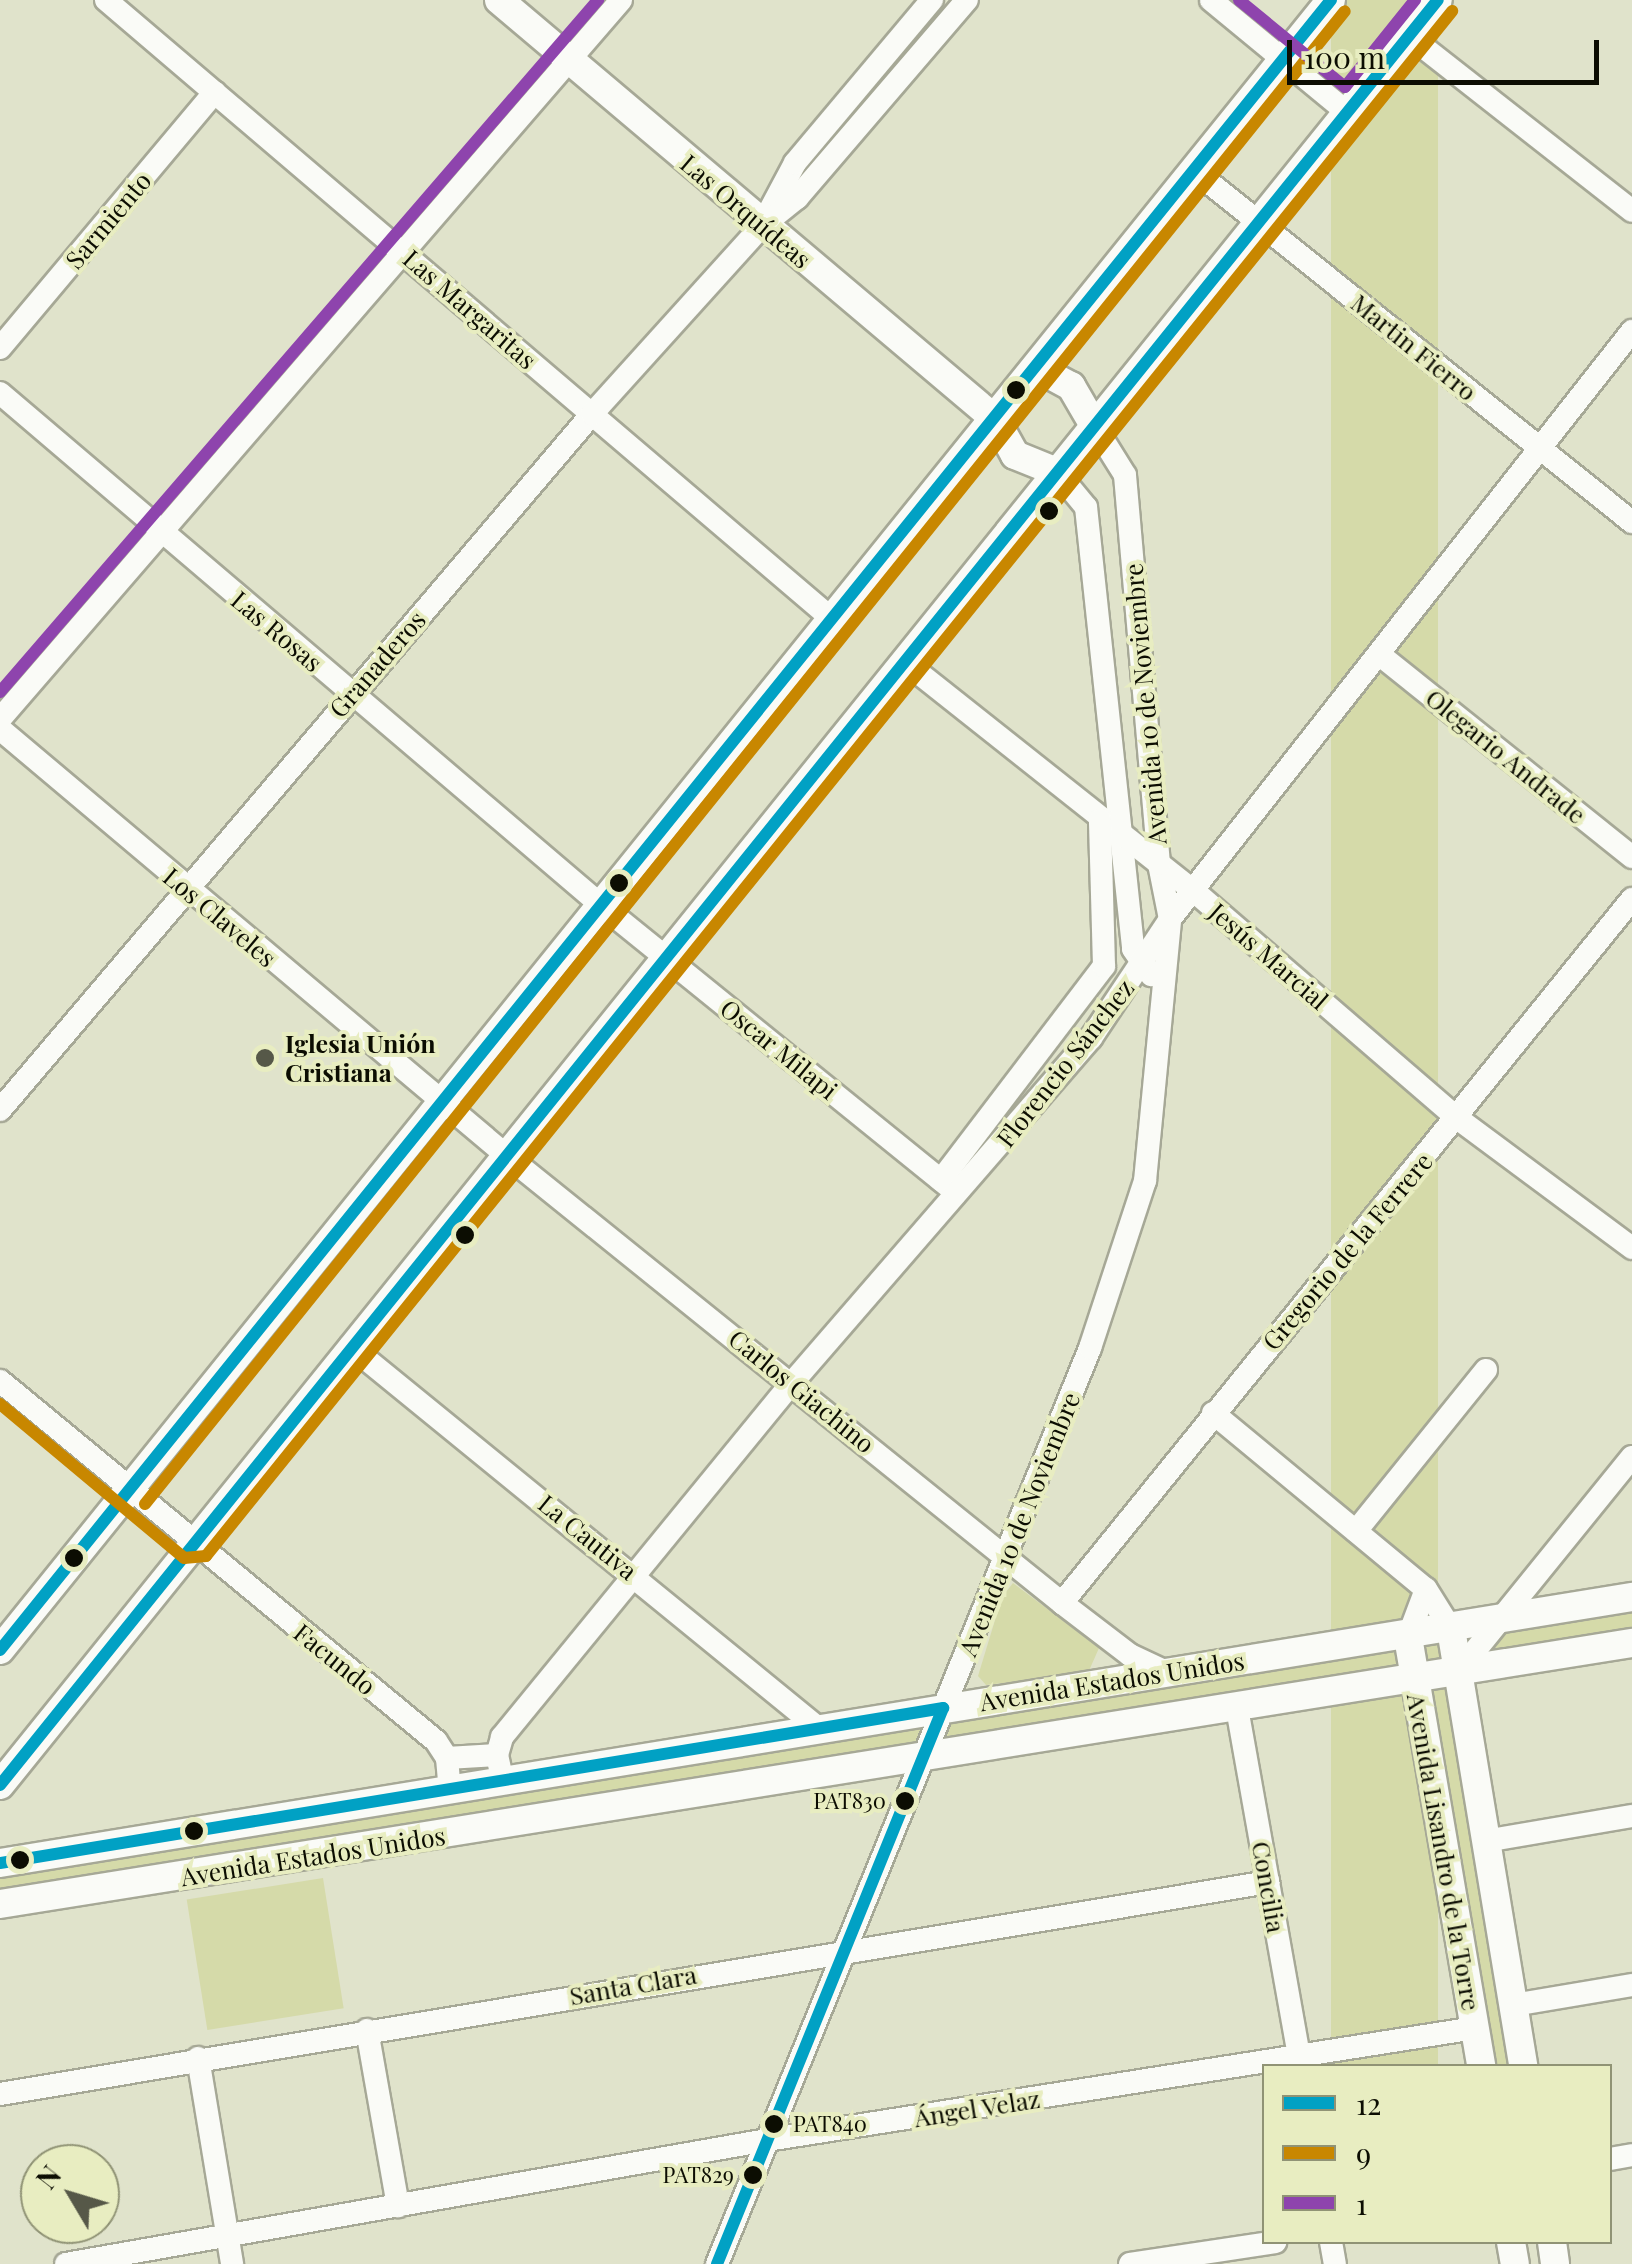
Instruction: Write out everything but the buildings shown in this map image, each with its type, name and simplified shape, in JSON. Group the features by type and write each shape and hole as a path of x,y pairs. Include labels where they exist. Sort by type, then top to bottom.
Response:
{"main road":[{"name":"Las Orquídeas","path":"499,0 995,419"},
{"path":"0,1650 131,1493 1331,0"},
{"path":"0,1785 1438,0"},
{"path":"1031,374 1072,386 1095,427"},
{"path":"995,419 1015,455 1057,472"},
{"name":"Avenida Estados Unidos","path":"0,1864 1632,1598"},
{"name":"Avenida Lisandro de la Torre","path":"1451,1629 1523,2064"},
{"name":"Avenida Lisandro de la Torre","path":"1408,1637 1482,2064"},
{"name":"Avenida Estados Unidos","path":"0,1904 1415,1680 1632,1642"},
{"path":"503,1784 512,1824"},
{"path":"450,1790 458,1833"}],"street":[{"name":"Las Margaritas","path":"106,0 832,619"},
{"path":"0,719 621,0"},
{"name":"Granaderos","path":"762,226 794,163 932,0"},
{"name":"Granaderos","path":"0,1110 592,414 762,226 797,198 967,0"},
{"path":"1211,0 1347,112"},
{"path":"1409,36 1632,211"},
{"name":"Sarmiento","path":"0,348 215,92"},
{"name":"Martin Fierro","path":"1196,172 1632,522"},
{"name":"Florencio Sánchez","path":"497,1755 502,1737 949,1186 1026,1118 1142,966 1170,919 1632,331"},
{"name":"Las Rosas","path":"0,394 601,906"},
{"name":"Avenida 10 de Noviembre","path":"717,2264 1130,1244 1156,1106 1170,919 1159,864 1125,476 1095,427"},
{"name":"Avenida 10 de Noviembre","path":"1057,472 1086,507 1134,949 1142,966 1163,989"},
{"name":"Olegario Andrade","path":"1380,655 1632,857"},
{"name":"Jesús Marcial","path":"906,663 1194,892 1457,1118 1632,1248"},
{"name":"Los Claveles","path":"0,730 442,1102"},
{"path":"949,1186 1104,966 1100,820"},
{"name":"Gregorio de la Ferrere","path":"1062,1603 1632,899"},
{"name":"Oscar Milapi","path":"601,906 949,1186"},
{"name":"Carlos Giachino","path":"442,1102 1062,1603 1130,1655 1166,1672"},
{"name":"La Cautiva","path":"350,1346 634,1573 822,1731"},
{"path":"1356,1531 1486,1370"},
{"name":"Facundo","path":"0,1381 436,1741 447,1758"},
{"path":"1213,1413 1426,1589 1451,1629"},
{"path":"1457,1673 1632,1458"},
{"path":"1408,1637 1426,1589"},
{"name":"Concilia","path":"1237,1708 1300,2062"},
{"path":"450,1790 447,1758 497,1755 503,1784"},
{"path":"1485,1841 1632,1816"},
{"name":"Santa Clara","path":"0,2094 845,1949 1268,1882"},
{"path":"1514,2005 1632,1985"},
{"name":"Ángel Velaz","path":"1300,2062 1475,2028"},
{"path":"367,2030 398,2206"},
{"path":"198,2058 232,2264"},
{"name":"Ángel Velaz","path":"66,2264 768,2140 1262,2068"},
{"path":"1130,2264 1262,2244"}],"green space":[{"path":"1331,0 1438,0 1438,2064 1331,2064"},
{"path":"1013,1583 1099,1648 1088,1673 986,1685 978,1676 1002,1597"},
{"path":"1632,1597 1632,1643 1457,1673 1523,2064 1481,2064 1415,1681 0,1904 0,1863"},
{"path":"323,1878 344,2008 207,2030 187,1900"}],"transit line":[{"name":"1","path":"0,692 598,0"},
{"name":"1","path":"1239,0 1345,87 1415,0"},
{"name":"12","path":"0,1650 1331,0"},
{"name":"12","path":"0,1785 1438,0"},
{"name":"9","path":"145,1504 1345,11"},
{"name":"9","path":"0,1404 184,1558 206,1556 1452,11"},
{"name":"12","path":"0,1863 943,1708"},
{"name":"12","path":"717,2264 943,1708"}],"place":[{"name":"Iglesia Unión Cristiana","path":"265,1058"},
{"name":"PAT830","path":"905,1801"},
{"name":"PAT840","path":"774,2124"},
{"name":"PAT829","path":"753,2175"}]}
